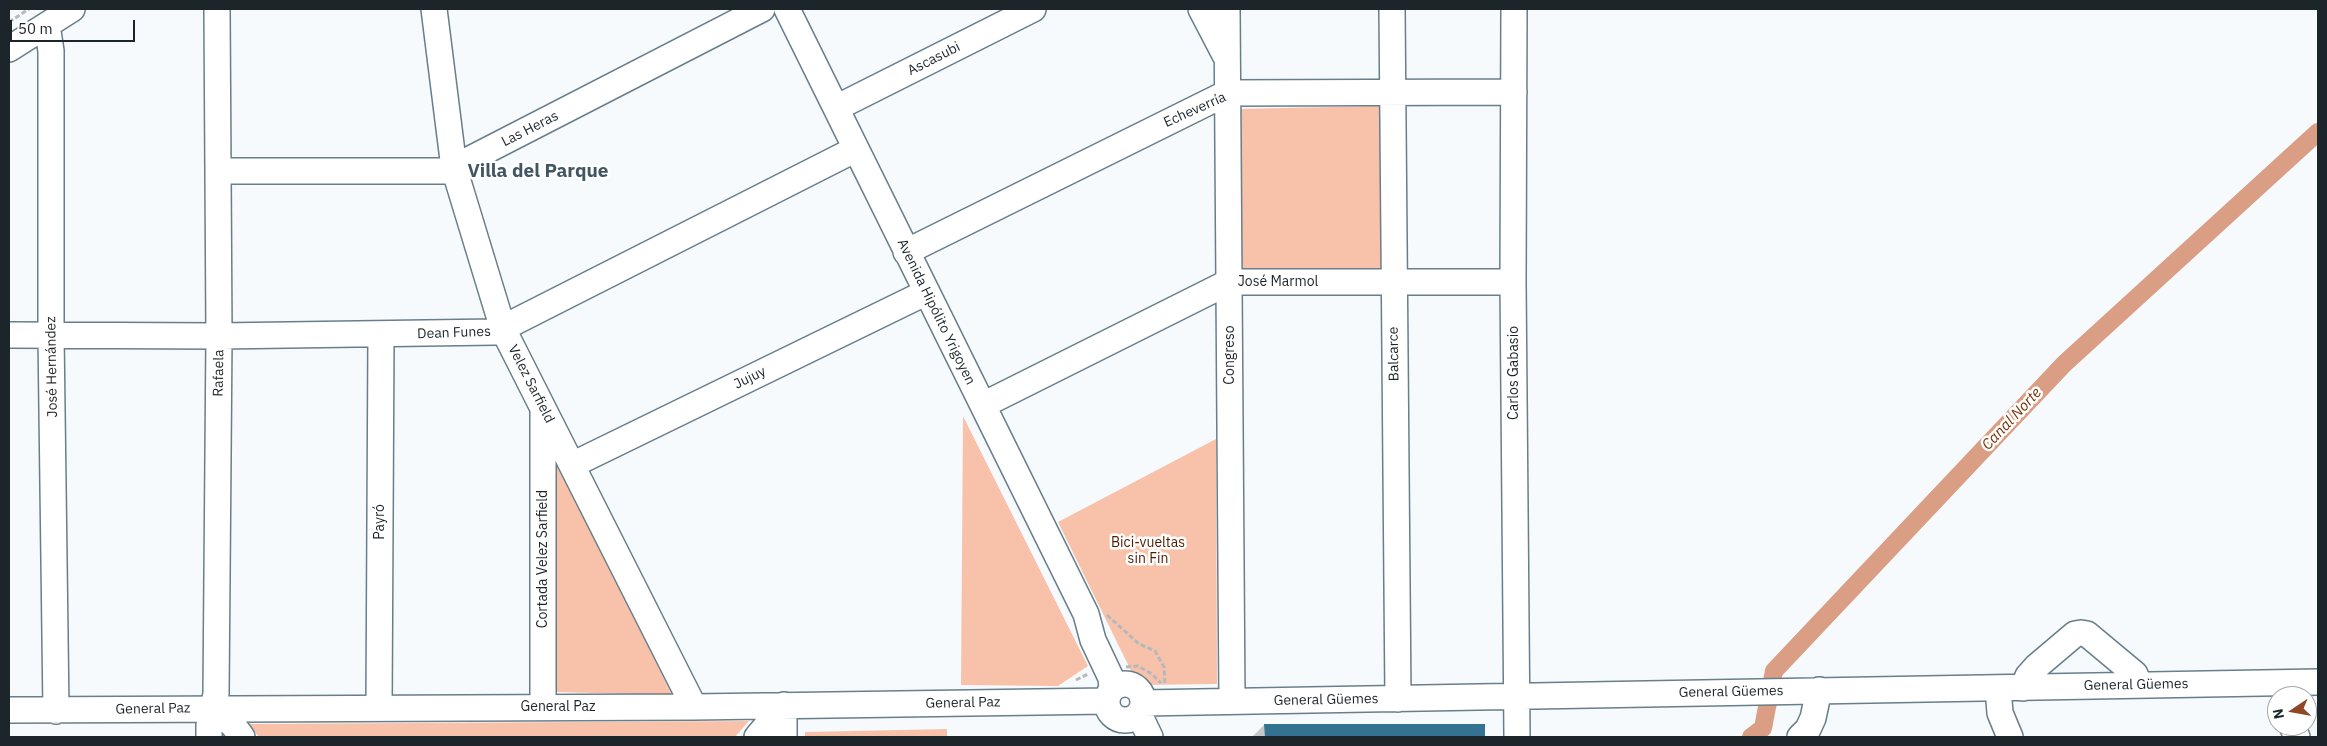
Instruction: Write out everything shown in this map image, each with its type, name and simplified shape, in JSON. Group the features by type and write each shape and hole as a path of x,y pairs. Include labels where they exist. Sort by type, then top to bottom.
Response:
{"street":[{"path":"9,49 38,17 72,9"},
{"path":"217,9 229,9"},
{"name":"Rafaela","path":"209,737 216,694 219,336 217,9"},
{"name":"Velez Sarfield","path":"434,9 454,168 503,329 694,706"},
{"name":"Las Heras","path":"218,171 441,172 454,168 762,9"},
{"name":"Avenida Hipólito Yrigoyen","path":"787,9 1086,614 1103,630 1126,707 1150,737"},
{"name":"Ascasubi","path":"836,108 1033,9"},
{"path":"1201,9 1227,58"},
{"name":"Congreso","path":"1227,9 1232,701"},
{"name":"Balcarce","path":"1392,9 1398,699"},
{"name":"Carlos Gabasio","path":"1514,9 1513,282 1517,737"},
{"name":"José Hernández","path":"38,17 51,51 56,710"},
{"name":"Echeverría","path":"906,252 1228,94 1392,91 1514,92"},
{"name":"Dean Funes","path":"9,335 219,336 485,333 503,329 856,149"},
{"name":"José Marmol","path":"982,405 1229,282 1513,282"},
{"name":"Jujuy","path":"572,465 928,292"},
{"name":"Payró","path":"379,708 381,335"},
{"name":"Cortada Velez Sarfield","path":"543,410 543,708"},
{"path":"2023,688 2028,676 2036,667 2075,634 2081,632 2087,634 2135,674 2139,685"},
{"name":"General Güemes","path":"2293,686 2318,682"},
{"name":"General Güemes","path":"1126,707 1232,701 1819,690 2139,685 2267,689"},
{"path":"1998,688 2000,713 2010,737"},
{"path":"1800,737 1808,729 1813,718 1819,690"},
{"path":"756,737 784,705"},
{"path":"784,705 784,737"},
{"name":"General Paz","path":"9,710 784,705 1126,707"},
{"path":"213,708 233,725 242,737"}],"path":[{"path":"9,22 38,17"}],"green space":[{"path":"1379,106 1383,274 1238,277 1235,109"},
{"path":"963,416 1088,666 1058,686 961,685"},
{"name":"Bici-vueltas sin Fin","path":"1216,439 1217,684 1138,685 1058,522"},
{"path":"560,463 672,695 557,692 552,467"},
{"path":"749,721 735,737 259,737 248,724"},
{"path":"947,729 947,737 805,737 805,732"}],"building":[{"path":"1264,724 1485,724 1485,737 1265,737"}],"waterway":[{"name":"Canal Norte","path":"1751,737 1763,728 1774,671 2064,364 2318,132"}],"district":[{"name":"Villa del Parque","path":"538,172"}]}
